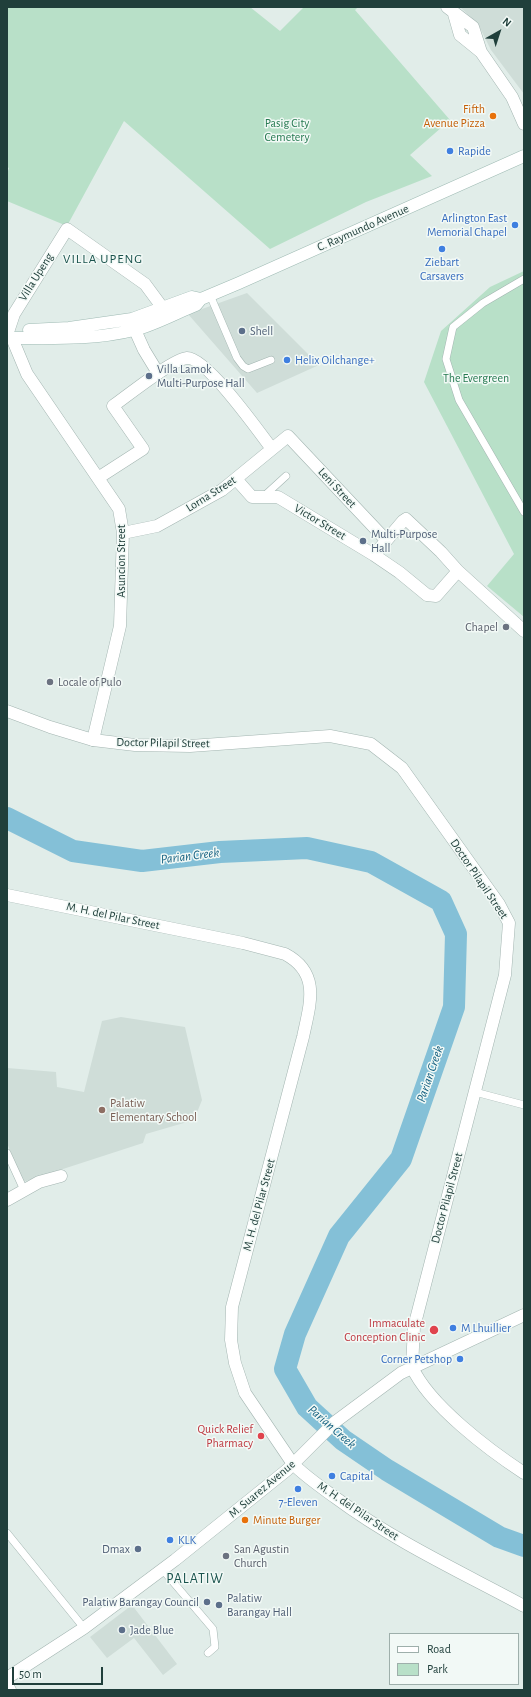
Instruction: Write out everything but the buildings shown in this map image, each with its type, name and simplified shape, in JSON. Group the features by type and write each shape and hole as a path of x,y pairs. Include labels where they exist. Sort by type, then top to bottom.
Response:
{"street":[{"path":"450,11 460,35 481,52 512,97 524,124"},
{"path":"450,11 473,27 481,52"},
{"path":"512,97 524,106"},
{"name":"C. Raymundo Avenue","path":"8,334 100,336 135,330 196,305 206,297 524,156"},
{"name":"Villa Upeng","path":"8,334 14,314 67,229 145,284 162,307"},
{"name":"C. Raymundo Avenue","path":"8,334 69,328 132,319 192,297 206,297"},
{"path":"135,330 144,350 158,373"},
{"name":"Asuncion Street","path":"8,334 27,374 119,509 123,533 120,626 93,740"},
{"path":"98,478 143,449 113,406 158,373 185,358 194,360 204,366 238,404 272,449"},
{"name":"Lorna Street","path":"123,533 157,526 222,490 288,436"},
{"name":"Leni Street","path":"288,436 386,540"},
{"name":"Victor Street","path":"236,479 252,497 278,497 374,555 399,572 427,595 436,596 458,571"},
{"path":"374,555 402,521 406,519 446,557 458,571 524,631"},
{"name":"Doctor Pilapil Street","path":"7,711 50,727 93,740 135,745 190,746 330,736 371,744 402,768 499,904 509,923 505,975 414,1327 412,1367"},
{"name":"M. H. del Pilar Street","path":"7,894 243,943 277,952 290,957 308,975 310,982 310,1005 300,1052 232,1307 231,1340 235,1363 244,1393 293,1464 303,1474 357,1514 401,1540 524,1606"},
{"path":"7,1200 39,1182 61,1176"},
{"name":"M. Suarez Avenue","path":"7,1678 84,1628 162,1570 293,1464 335,1422 401,1373 524,1316"},
{"path":"412,1367 416,1377 427,1392 479,1440 524,1473"},
{"path":"7,1685 10,1690"}],"lane":[{"path":"524,279 483,303 452,327 446,359 458,400 524,512"},
{"path":"206,297 243,366 248,369 271,360"},
{"path":"263,498 286,476"},
{"path":"475,1092 524,1105"},
{"path":"7,1153 24,1190"},
{"path":"7,1533 84,1628"},
{"path":"162,1570 213,1629 215,1647 208,1653"}],"shaded area":[{"path":"460,7 524,7 524,94 491,50 478,24"},
{"path":"247,293 319,365 257,393 188,314"},
{"name":"Palatiw Elementary School","path":"121,1017 185,1027 202,1100 194,1120 146,1134 143,1143 23,1182 7,1143 7,1068 56,1072 57,1087 84,1092 102,1021"},
{"path":"132,1605 177,1664 163,1675 134,1638 107,1658 90,1637"}],"green space":[{"name":"Pasig City Cemetery","path":"7,7 250,7 280,31 304,7 358,7 355,10 450,120 410,155 432,176 366,202 270,249 124,121 67,226 7,201 7,174 9,168 7,167"},
{"name":"The Evergreen","path":"524,271 524,617 487,586 514,554 424,382 441,331 490,287"}],"waterway":[{"name":"Parian Creek","path":"7,818 73,851 142,861 220,852 307,848 371,862 441,901 456,934 454,1007 401,1159 339,1236 295,1334 285,1369 307,1407 343,1440 387,1470 499,1537 524,1546"}],"place":[{"name":"Fifth Avenue Pizza","path":"493,116"},
{"name":"Rapide","path":"450,151"},
{"name":"Arlington East Memorial Chapel","path":"515,225"},
{"name":"Ziebart Carsavers","path":"442,249"},
{"name":"Shell","path":"242,331"},
{"name":"Helix Oilchange+","path":"287,360"},
{"name":"Villa Lamok Multi-Purpose Hall","path":"149,376"},
{"name":"Multi-Purpose Hall","path":"363,541"},
{"name":"Chapel","path":"506,627"},
{"name":"Locale of Pulo","path":"50,682"},
{"name":"Palatiw Elementary School","path":"102,1110"},
{"name":"M Lhuillier","path":"453,1328"},
{"name":"Immaculate Conception Clinic","path":"434,1330"},
{"name":"Corner Petshop","path":"460,1359"},
{"name":"Quick Relief Pharmacy","path":"261,1436"},
{"name":"Capital","path":"332,1476"},
{"name":"7-Eleven","path":"298,1489"},
{"name":"Minute Burger","path":"245,1520"},
{"name":"KLK","path":"170,1540"},
{"name":"Dmax","path":"138,1549"},
{"name":"San Agustin Church","path":"226,1556"},
{"name":"Palatiw Barangay Council","path":"207,1602"},
{"name":"Palatiw Barangay Hall","path":"219,1605"},
{"name":"Jade Blue","path":"122,1630"}],"district":[{"name":"VILLA UPENG","path":"103,259"},
{"name":"PALATIW","path":"195,1579"}]}
